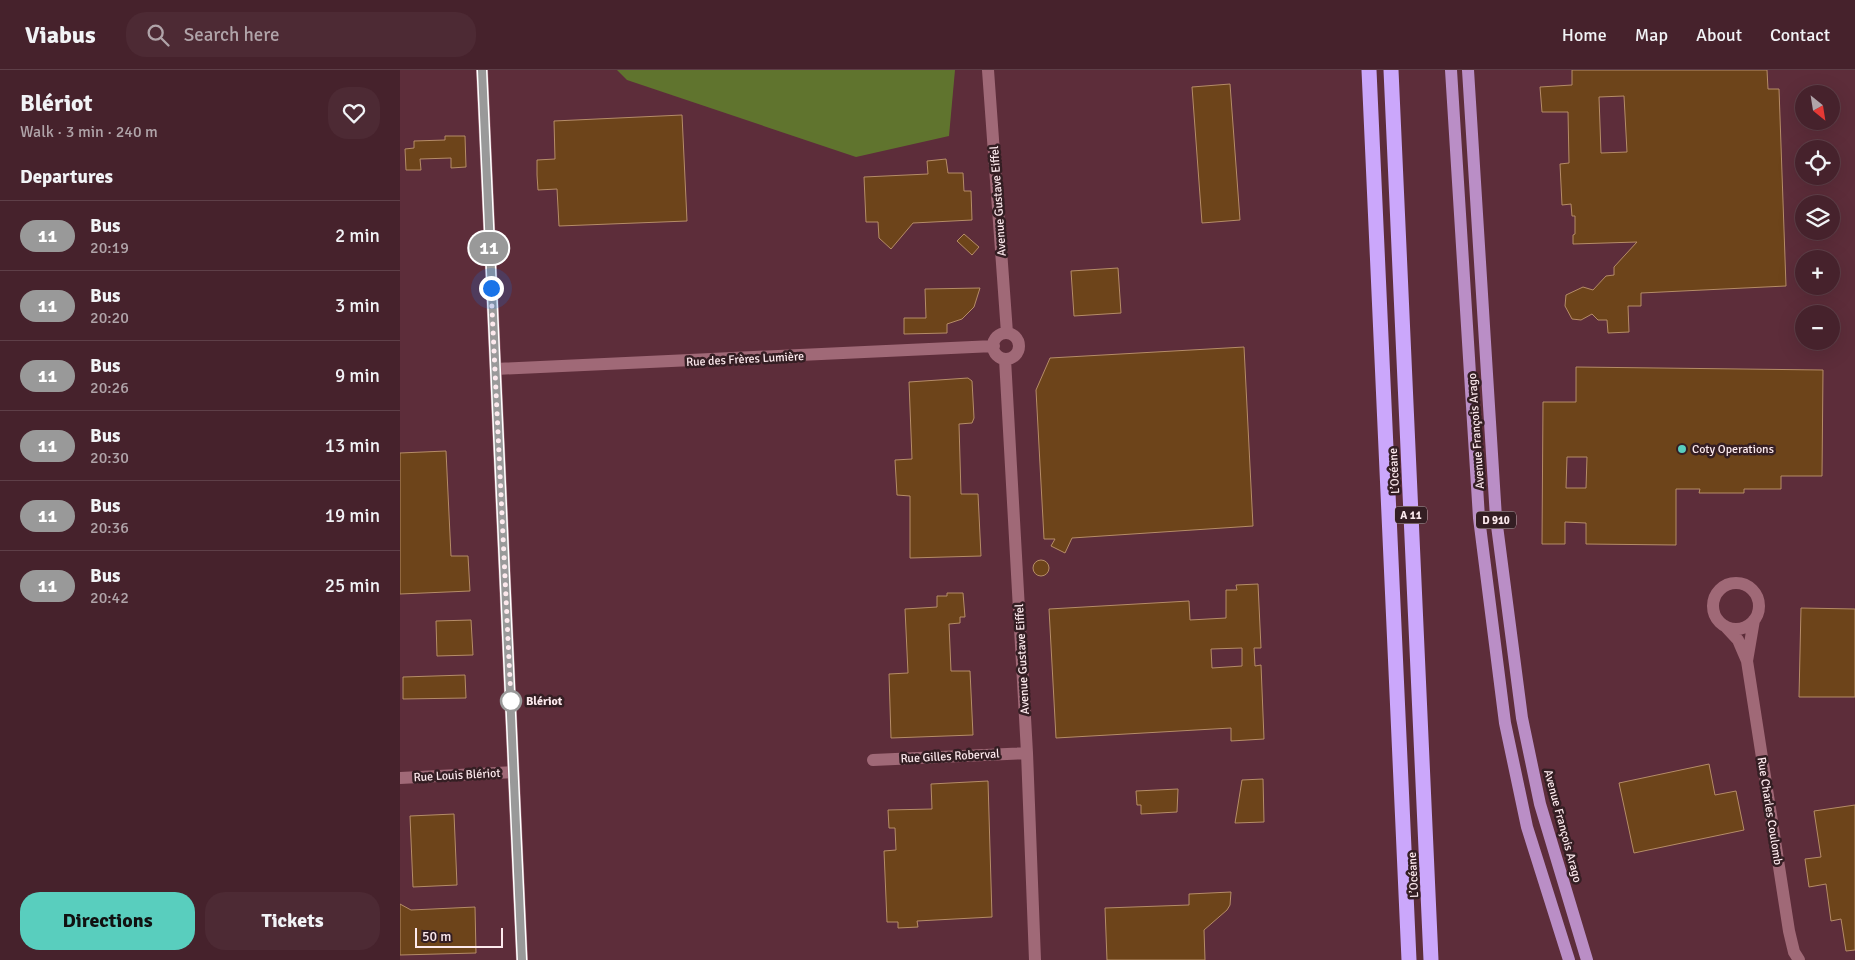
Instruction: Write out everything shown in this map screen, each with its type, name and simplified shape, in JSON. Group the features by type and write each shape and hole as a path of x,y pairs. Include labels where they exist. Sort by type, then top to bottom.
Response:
{"highway":[{"name":"L’Océane","path":"1369,70 1409,960"},
{"name":"L’Océane","path":"1391,70 1432,960"}],"main road":[{"name":"Avenue François Arago","path":"1451,70 1479,518 1505,724 1527,827 1569,960"},
{"name":"Avenue François Arago","path":"1468,70 1496,518 1522,718 1540,804 1587,960"}],"street":[{"path":"482,70 522,960"},
{"name":"Avenue Gustave Eiffel","path":"988,70 1007,333"},
{"path":"1007,333 1013,335 1019,346 1018,352 1013,357 1005,359 995,352 994,346 995,340 1000,335 1007,333"},
{"name":"Rue des Frères Lumière","path":"496,369 994,346"},
{"name":"Avenue Gustave Eiffel","path":"1005,359 1027,753 1035,960"},
{"name":"Rue Charles Coulomb","path":"1747,660 1738,640 1714,614 1714,598 1721,588 1735,582 1748,586 1758,597 1758,613 1749,638 1747,660 1789,931 1794,952 1799,960"},
{"path":"1725,626 1739,629 1754,620"},
{"name":"Rue Gilles Roberval","path":"873,760 1027,753"},
{"name":"Rue Louis Blériot","path":"400,778 514,772"}],"green space":[{"path":"617,70 955,70 949,136 856,157 627,80"}],"building":[{"path":"1572,70 1767,70 1768,89 1779,89 1786,286 1641,293 1641,306 1628,306 1629,332 1608,333 1607,320 1598,320 1592,314 1581,320 1572,319 1565,306 1566,295 1583,287 1593,290 1606,276 1614,275 1614,267 1637,242 1573,244 1575,216 1572,216 1571,204 1562,205 1560,164 1569,163 1568,112 1542,112 1540,87 1572,85","holes":["1624,96 1627,152 1601,153 1599,97"]},
{"path":"1230,84 1240,220 1202,223 1192,87"},
{"path":"682,115 687,221 559,226 557,189 538,190 537,175 537,160 555,159 554,121"},
{"path":"445,136 465,136 466,167 451,168 451,158 420,159 421,170 406,170 405,149 414,148 414,141 445,140"},
{"path":"946,159 948,173 963,173 964,191 971,191 972,220 913,223 891,249 879,238 878,222 866,222 864,177 928,174 927,161"},
{"path":"964,234 979,247 972,255 957,241"},
{"path":"1118,268 1121,313 1074,316 1071,271"},
{"path":"980,288 974,307 962,319 947,324 947,333 904,334 904,318 926,318 925,289"},
{"path":"1244,347 1253,526 1072,538 1065,553 1051,546 1055,539 1044,539 1036,390 1050,358"},
{"name":"Coty Operations","path":"1576,367 1823,370 1822,476 1781,476 1781,489 1744,489 1744,493 1699,493 1700,489 1676,489 1676,545 1586,544 1586,523 1565,522 1565,544 1542,544 1543,402 1576,402","holes":["1567,457 1587,457 1586,488 1566,488"]},
{"path":"968,378 972,381 974,418 972,423 959,424 961,494 978,494 981,556 910,558 910,496 897,495 895,460 912,459 909,382"},
{"path":"446,451 451,556 468,556 470,591 400,594 400,453"},
{"path":"1038,560 1044,560 1049,565 1047,574 1038,576 1033,571 1033,565"},
{"path":"1258,584 1261,648 1254,648 1255,666 1261,665 1264,739 1231,741 1231,728 1056,738 1049,609 1189,601 1190,620 1226,618 1226,590 1237,590 1236,585","holes":["1242,648 1242,666 1212,668 1211,649"]},
{"path":"947,593 963,593 965,617 960,617 960,623 949,624 951,671 970,671 973,735 891,738 889,674 908,673 905,609 937,607 937,596 947,596"},
{"path":"1801,608 1855,609 1855,697 1799,697"},
{"path":"471,620 473,655 437,656 436,621"},
{"path":"465,675 466,698 403,699 403,677"},
{"path":"1709,764 1715,795 1736,791 1744,830 1634,853 1619,783"},
{"path":"1263,779 1264,822 1235,823 1242,780"},
{"path":"988,781 992,917 917,921 918,927 898,928 898,922 887,922 884,851 896,850 895,828 889,828 888,810 932,809 931,784"},
{"path":"1178,789 1177,812 1141,814 1141,805 1137,805 1136,791"},
{"path":"1855,805 1855,950 1846,951 1841,919 1831,921 1826,884 1809,887 1805,859 1821,857 1814,811"},
{"path":"454,814 457,885 413,887 410,816"},
{"path":"1231,892 1230,905 1227,910 1204,930 1205,960 1107,960 1105,908 1189,905 1189,894"},
{"path":"400,904 411,910 475,907 476,953 400,955"}],"bus line":[{"name":"11","path":"482,70 492,327 496,369 522,960"}],"place":[{"name":"Coty Operations","path":"1682,449"},
{"name":"Blériot","path":"511,701"}],"route":[{"path":"491,288 511,701"}]}
